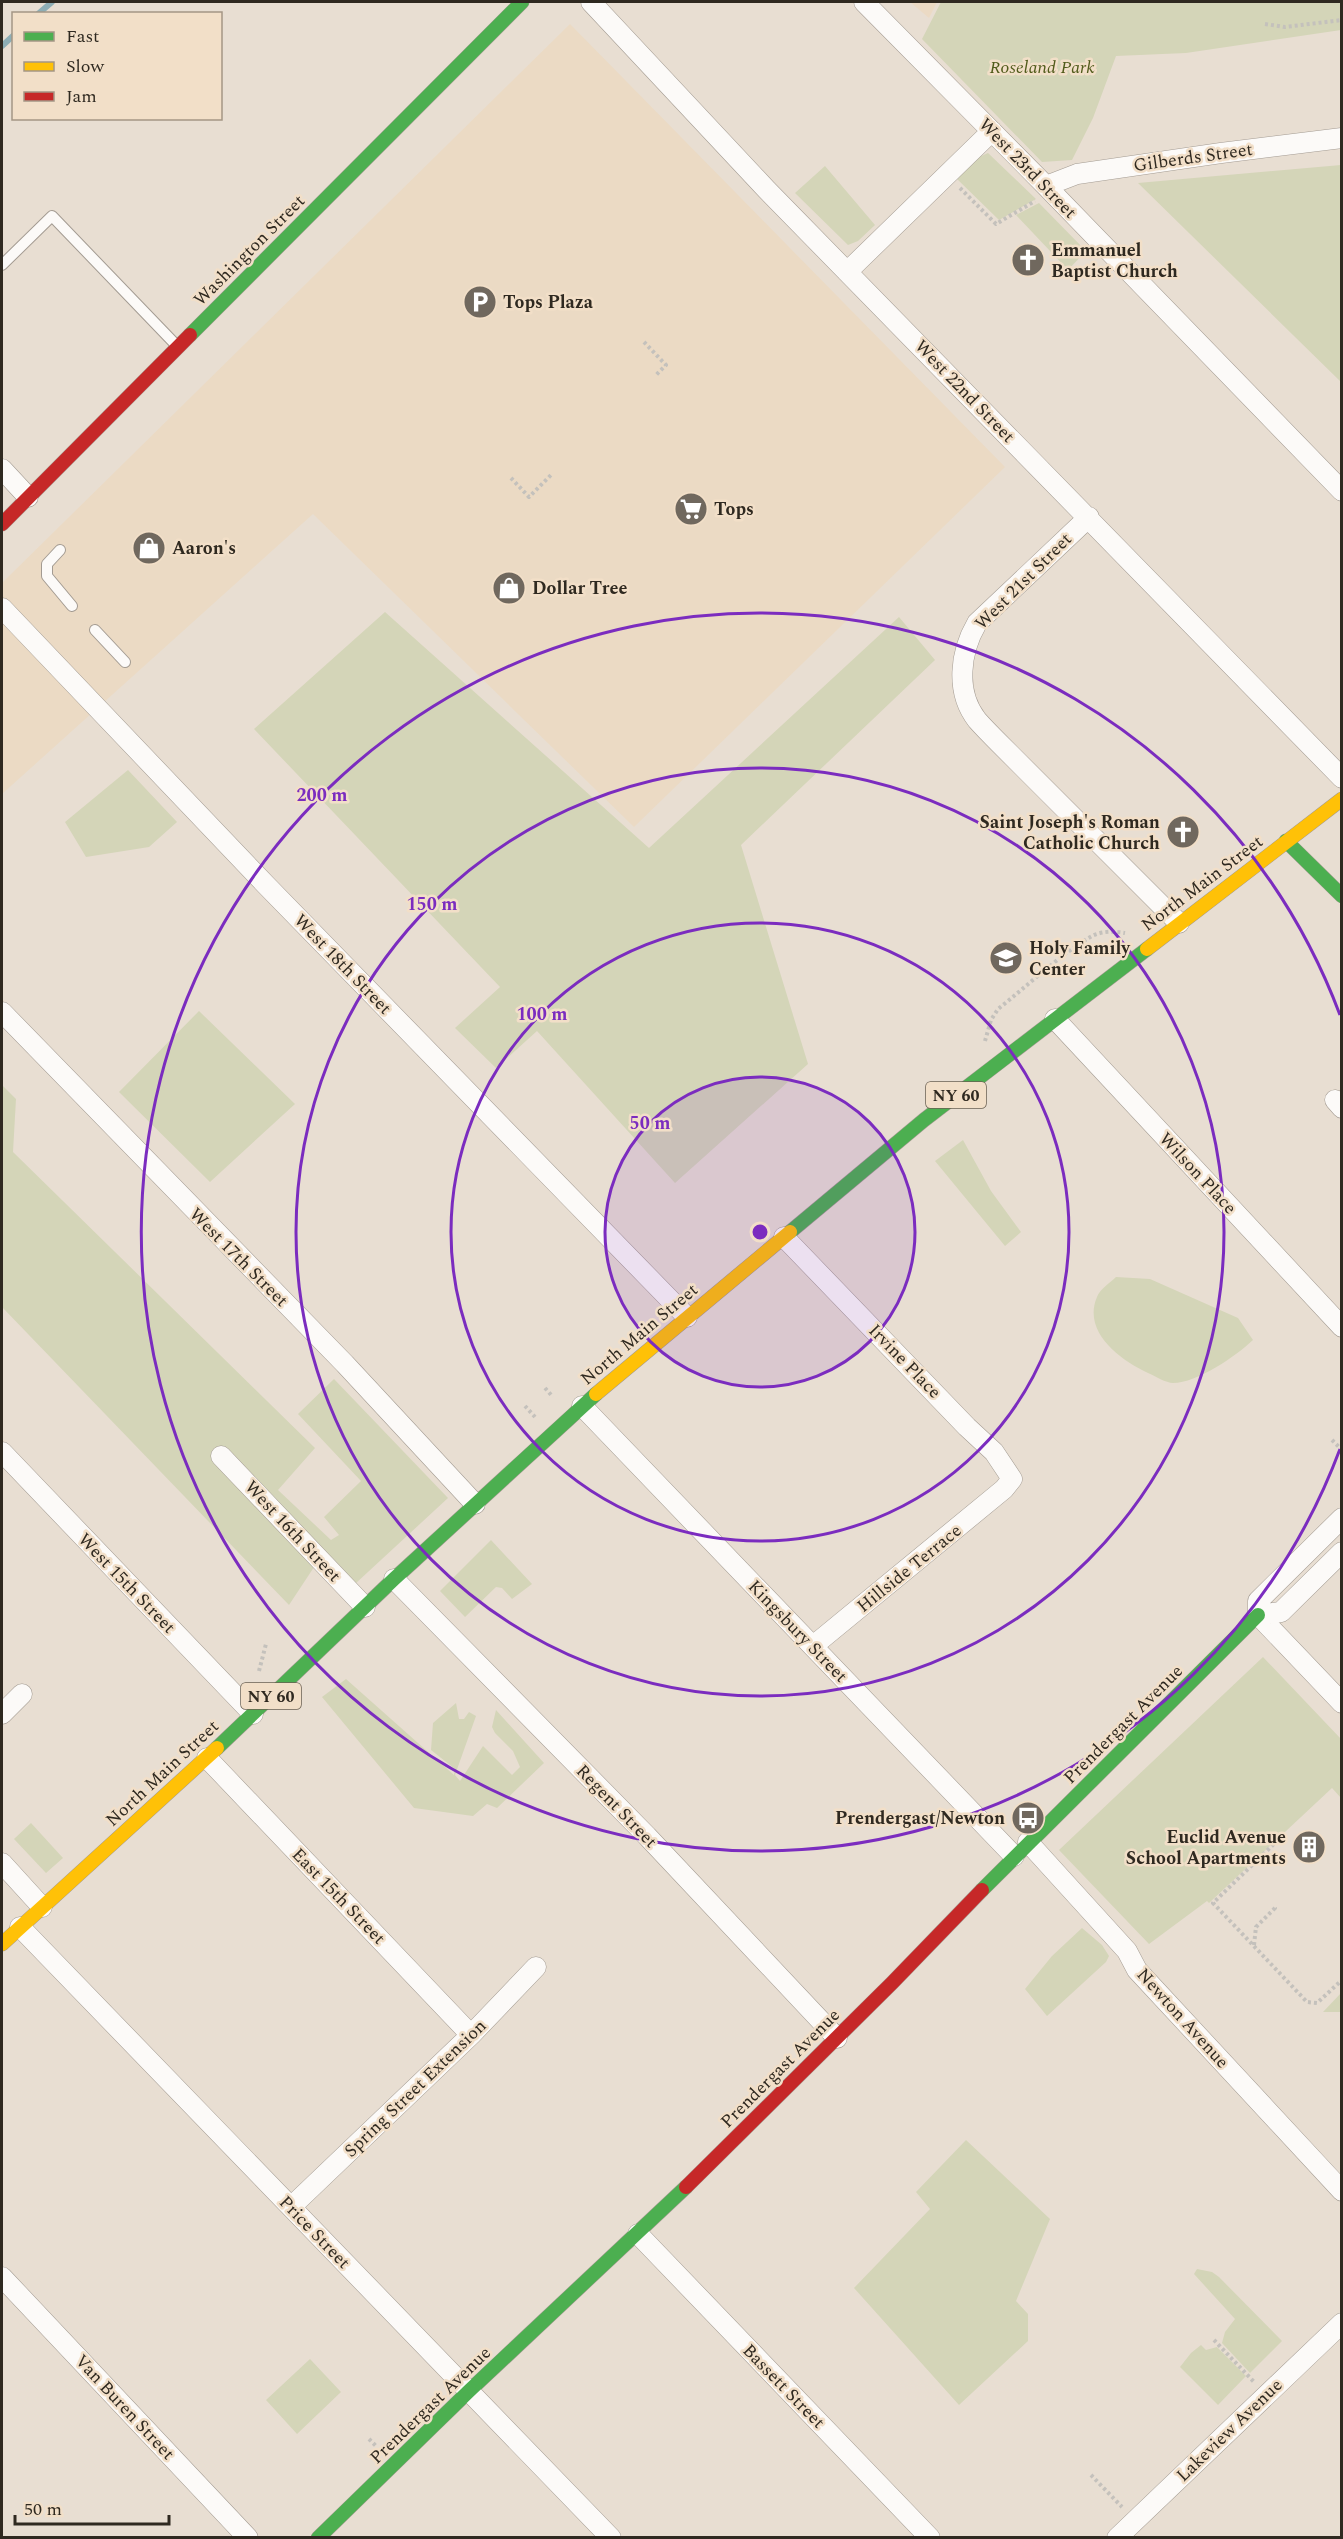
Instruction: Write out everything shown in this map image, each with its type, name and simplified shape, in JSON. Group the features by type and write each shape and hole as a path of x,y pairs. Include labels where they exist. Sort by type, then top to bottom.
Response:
{"main road":[{"name":"Washington Street","path":"2,524 522,2"},
{"name":"North Main Street","path":"2,1944 207,1758 394,1579 582,1406 924,1120 1341,799"},
{"path":"1286,841 1341,897"},
{"name":"Prendergast Avenue","path":"318,2538 469,2391 638,2234 837,2038 1021,1849 1258,1615"}],"street":[{"name":"West 22nd Street","path":"591,2 766,189 1089,517 1341,778"},
{"name":"West 23rd Street","path":"864,2 992,130 1043,192 1341,491"},
{"path":"847,272 992,130"},
{"name":"Gilberds Street","path":"1043,192 1077,174 1341,138"},
{"path":"2,469 28,497"},
{"name":"West 21st Street","path":"1089,517 977,623 970,635 963,659 964,697 977,719 992,736 1179,922"},
{"name":"West 18th Street","path":"2,608 274,893 687,1317"},
{"name":"West 17th Street","path":"2,1012 345,1364 475,1504"},
{"name":"Wilson Place","path":"1055,1018 1341,1327"},
{"name":"Irvine Place","path":"784,1237 967,1427 994,1452 1012,1479 1004,1490"},
{"name":"Kingsbury Street","path":"582,1406 813,1646 1021,1849"},
{"name":"West 15th Street","path":"2,1452 253,1714"},
{"name":"West 16th Street","path":"221,1456 365,1607"},
{"name":"Hillside Terrace","path":"813,1646 1004,1490"},
{"path":"1341,1518 1258,1600 1258,1615 1341,1703"},
{"path":"1258,1615 1281,1612 1341,1552"},
{"name":"Regent Street","path":"394,1579 647,1836 837,2038"},
{"path":"2,1714 22,1694"},
{"name":"East 15th Street","path":"207,1758 471,2035"},
{"name":"Newton Avenue","path":"1021,1849 1126,1951 1137,1970 1341,2191"},
{"path":"2,1863 42,1907"},
{"name":"Price Street","path":"20,1927 610,2538"},
{"name":"Spring Street Extension","path":"291,2207 471,2035 537,1967"},
{"name":"Bassett Street","path":"638,2234 930,2538"},
{"name":"Van Buren Street","path":"2,2277 248,2538"},
{"name":"Lakeview Avenue","path":"1117,2538 1341,2323"}],"lane":[{"path":"2,265 52,216 179,347"},
{"path":"60,550 47,564 47,576 72,606"},
{"path":"95,630 125,662"}],"path":[{"path":"1266,24 1285,27 1341,20"},
{"path":"946,174 996,224 1043,192"},
{"path":"644,342 666,365 655,376"},
{"path":"511,478 529,497 552,474"},
{"path":"985,1049 985,1036 998,1009 1070,953 1093,936 1106,932 1133,935"},
{"path":"1332,1440 1341,1450"},
{"path":"258,1673 266,1644"},
{"path":"1278,1840 1213,1903 1307,2002 1317,2003 1341,1980"},
{"path":"1254,1946 1256,1927 1275,1908 1274,1906"},
{"path":"1214,2340 1249,2377"},
{"path":"369,2439 380,2450"},
{"path":"1091,2475 1135,2521"}],"shaded area":[{"path":"910,2 937,2 929,18"},
{"path":"570,24 1005,467 634,827 313,514 2,794 2,583"}],"green space":[{"name":"Roseland Park","path":"941,2 1341,2 1341,30 1186,53 1116,56 1093,118 1072,160 1042,162 922,39"},
{"path":"988,153 1036,199 999,220 956,178 977,158"},
{"path":"1342,165 1341,382 1138,183"},
{"path":"825,166 875,225 858,241 848,245 795,193"},
{"path":"1039,203 1086,251 1068,270 1016,215"},
{"path":"385,612 649,848 899,617 935,660 741,845 808,1064 675,1183 537,1031 496,1068 455,1028 500,987 254,729"},
{"path":"128,770 177,822 149,847 86,857 65,822"},
{"path":"199,1011 295,1104 210,1182 119,1092"},
{"path":"2,1085 16,1099 13,1152 315,1448 278,1490 331,1540 339,1535 324,1517 361,1481 298,1414 334,1379 448,1498 355,1584 322,1555 289,1605 2,1307"},
{"path":"963,1140 991,1191 1021,1232 1005,1246 935,1161"},
{"path":"1116,1277 1150,1279 1238,1318 1253,1340 1227,1361 1193,1379 1173,1383 1160,1379 1126,1361 1106,1343 1099,1333 1094,1310 1097,1297"},
{"path":"491,1540 532,1584 512,1599 502,1588 496,1587 465,1617 440,1591"},
{"path":"1263,1657 1341,1739 1341,1798 1332,1788 1209,1903 1207,1901 1149,1944 1059,1850"},
{"path":"346,1679 454,1775 455,1769 431,1750 433,1723 456,1703 459,1719 464,1719 469,1712 476,1716 455,1775 460,1781 483,1746 512,1775 520,1767 513,1751 492,1727 496,1710 544,1763 497,1808 487,1804 473,1816 414,1808 322,1697"},
{"path":"31,1823 63,1858 46,1873 14,1839"},
{"path":"1082,1928 1102,1945 1109,1956 1106,1962 1047,2016 1025,1989 1052,1956"},
{"path":"1341,1993 1341,2012 1323,2012"},
{"path":"966,2140 1050,2219 1016,2301 1028,2314 1028,2341 959,2405 854,2288 930,2209 916,2192"},
{"path":"1197,2269 1212,2272 1219,2277 1282,2341 1250,2373 1222,2343 1225,2332 1235,2319 1194,2274"},
{"path":"1201,2345 1206,2350 1217,2347 1246,2376 1218,2405 1180,2367"},
{"path":"310,2359 341,2392 297,2434 266,2400"}],"waterway":[{"path":"40,12 52,2"},
{"path":"2,46 12,37"}],"traffic: fast":[{"path":"190,335 522,2"},
{"path":"1286,841 1342,896"},
{"path":"790,1232 924,1120 1147,949"},
{"path":"217,1748 394,1579 596,1394"},
{"path":"982,1890 1258,1615"},
{"path":"318,2538 469,2391 686,2187"}],"traffic: slow":[{"path":"1147,949 1342,799"},
{"path":"596,1394 790,1232"},
{"path":"2,1944 217,1748"}],"traffic: jam":[{"path":"2,524 190,335"},
{"path":"686,2187 892,1983 982,1890"}],"place":[{"name":"Emmanuel Baptist Church","path":"1028,260"},
{"name":"Tops Plaza","path":"480,302"},
{"name":"Tops","path":"691,509"},
{"name":"Aaron's","path":"149,548"},
{"name":"Dollar Tree","path":"509,588"},
{"name":"Saint Joseph's Roman Catholic Church","path":"1183,832"},
{"name":"Holy Family Center","path":"1006,958"},
{"name":"Prendergast/Newton","path":"1028,1818"},
{"name":"Euclid Avenue School Apartments","path":"1309,1847"}]}
